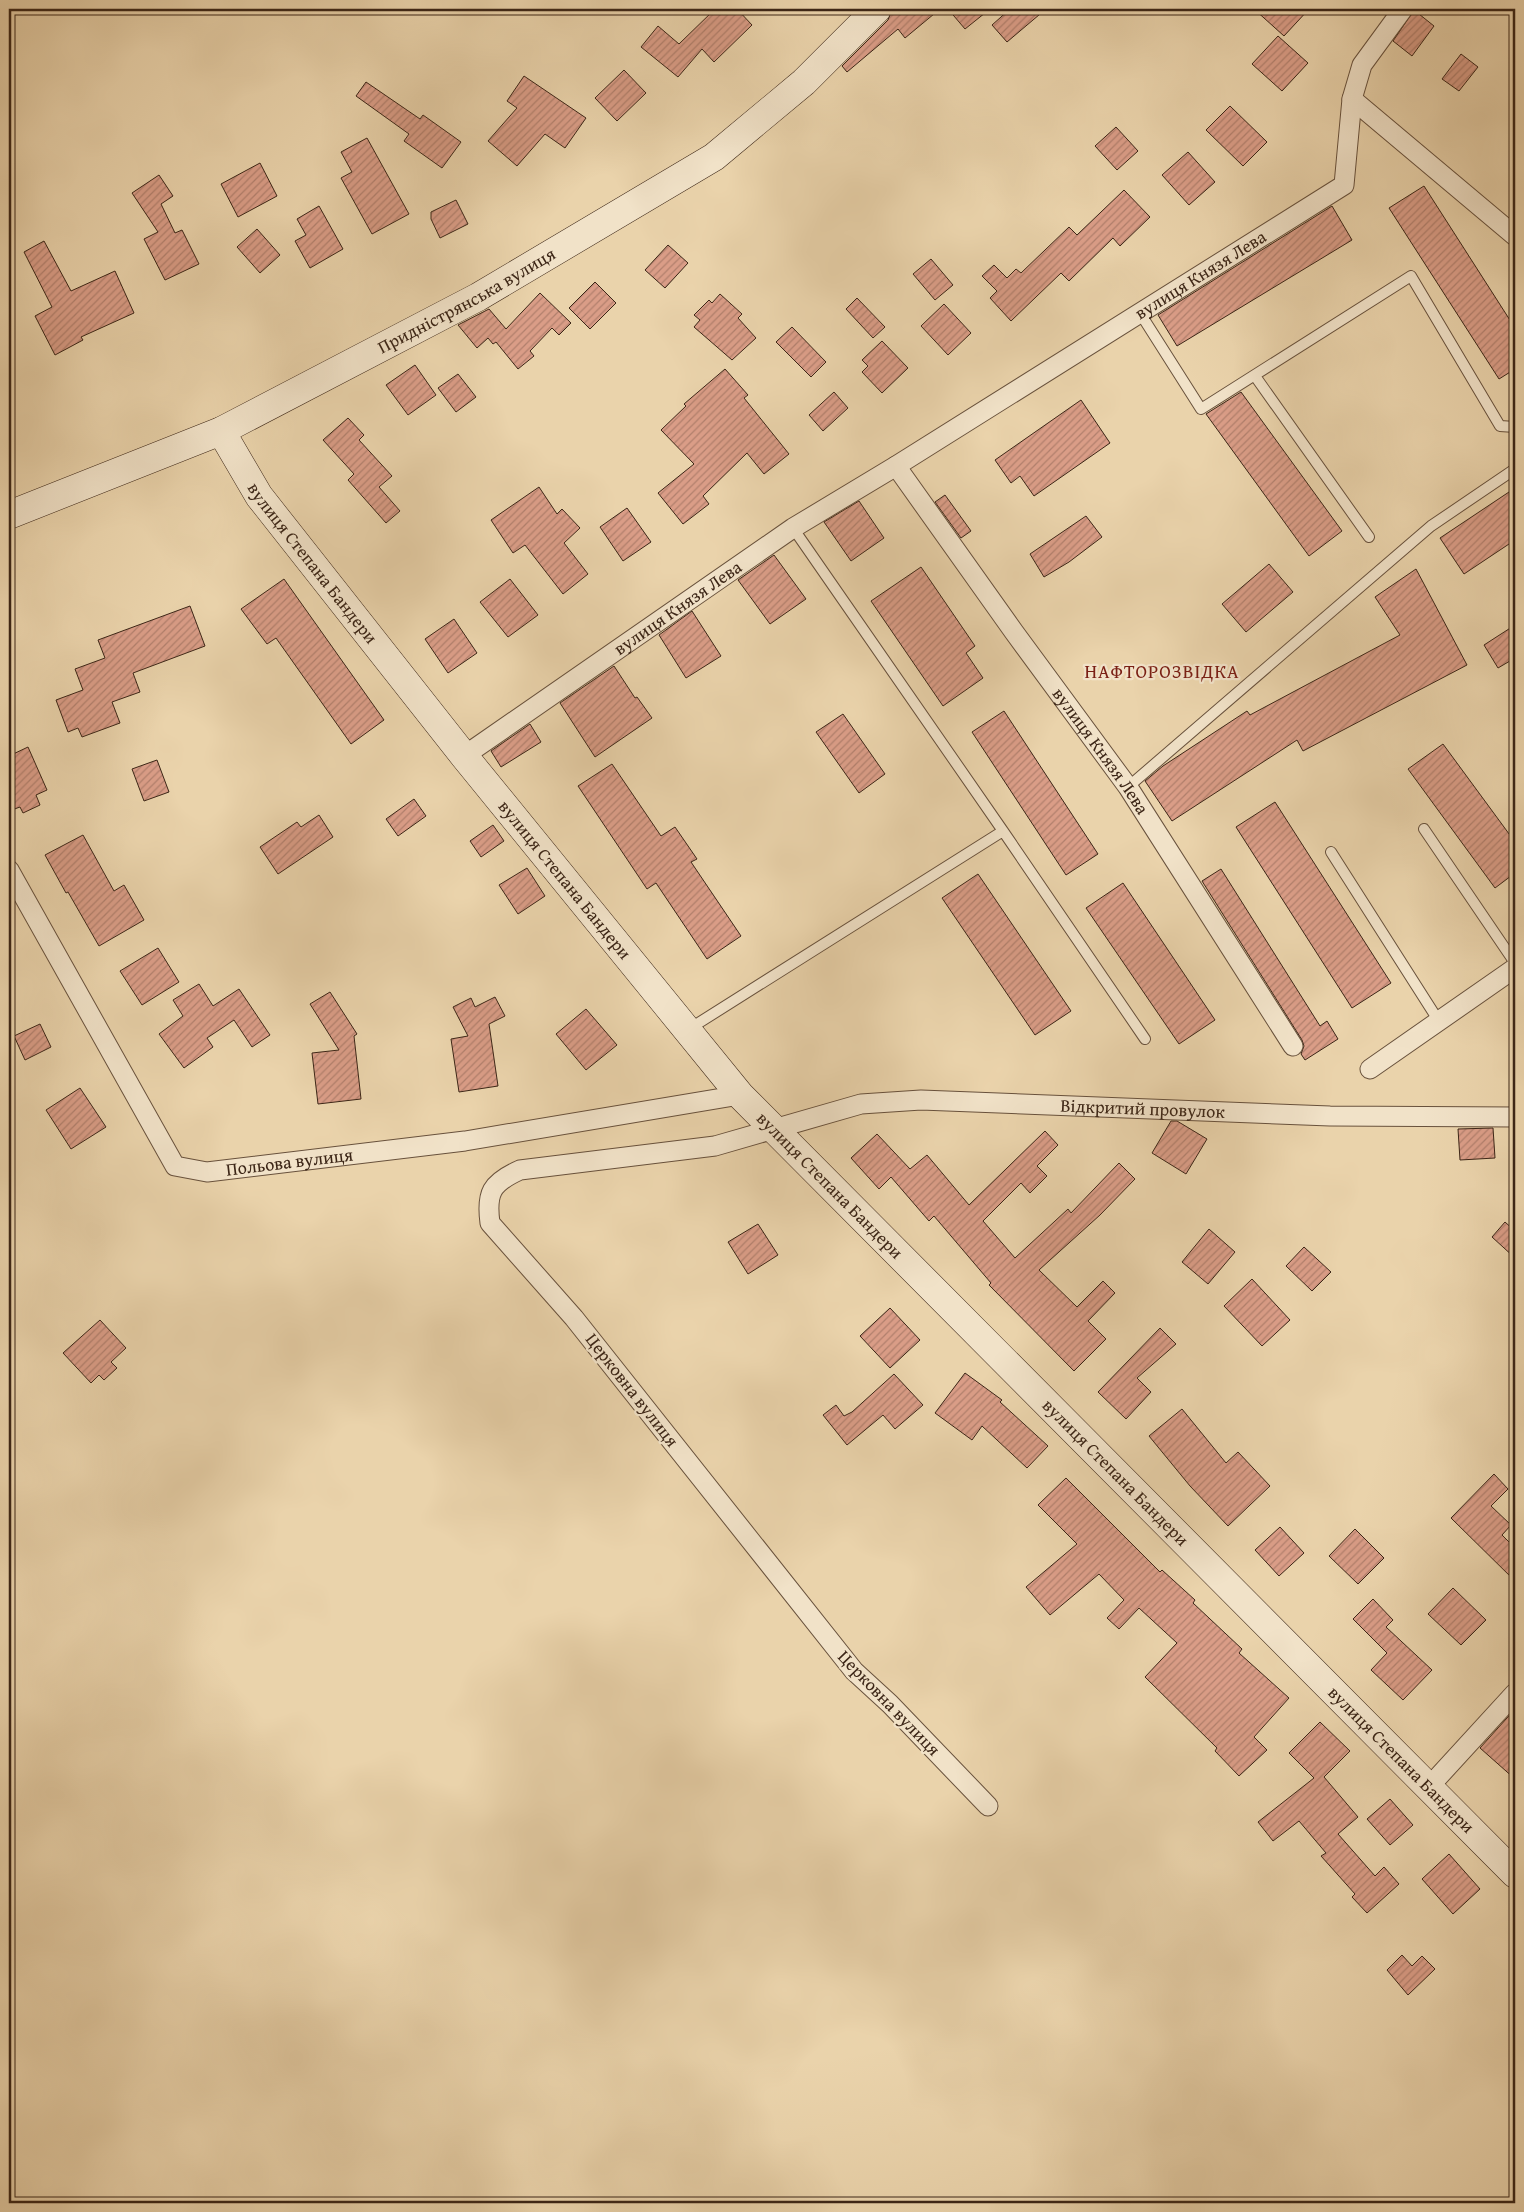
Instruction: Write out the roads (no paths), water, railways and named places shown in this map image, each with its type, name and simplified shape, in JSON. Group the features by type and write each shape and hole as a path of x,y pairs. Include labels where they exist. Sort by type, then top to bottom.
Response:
{"street":[{"name":"Придністрянська вулиця","path":"9,515 221,431 478,297 714,157 804,82 877,9"},
{"name":"вулиця Князя Лева","path":"464,756 793,528 896,466 1344,185 1352,99 1362,65 1403,9"},
{"path":"1352,99 1515,236"},
{"name":"вулиця Степана Бандери","path":"221,431 260,496 464,756 740,1095 1515,1874"},
{"name":"вулиця Князя Лева","path":"896,466 1014,632 1128,787 1293,1046"},
{"name":"Польова вулиця","path":"9,870 174,1166 207,1172 455,1142 740,1095"},
{"path":"1370,1069 1515,968"},
{"name":"Відкритий провулок","path":"774,1128 861,1104 921,1100 1330,1116 1515,1117"},
{"name":"Церковна вулиця","path":"774,1128 715,1146 520,1170 504,1177 491,1189 487,1204 490,1224 574,1318 854,1671 890,1704 988,1806"},
{"path":"1428,1788 1515,1693"}],"lane":[{"path":"1140,313 1201,409 1411,276 1500,426 1515,427"},
{"path":"1255,376 1369,537"},
{"path":"1128,787 1431,526 1515,469"},
{"path":"793,528 1145,1039"},
{"path":"1424,829 1515,963"},
{"path":"686,1030 1003,831"},
{"path":"1331,852 1440,1022"}],"district":[{"name":"НАФТОРОЗВІДКА","path":"1162,671"}]}
